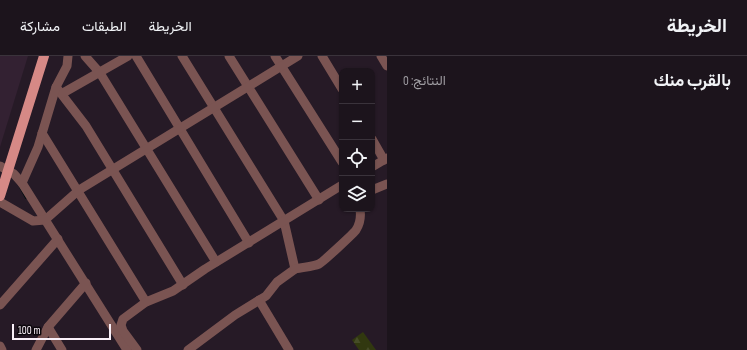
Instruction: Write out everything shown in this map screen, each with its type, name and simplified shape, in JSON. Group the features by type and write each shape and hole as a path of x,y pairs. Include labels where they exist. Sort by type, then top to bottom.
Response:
{"main road":[{"path":"0,196 4,168 44,56"}],"street":[{"path":"22,183 34,156 56,86 67,66 68,56"},
{"path":"85,56 100,73 216,262"},
{"path":"63,93 128,56"},
{"path":"136,56 249,243"},
{"path":"182,56 284,221 295,269"},
{"path":"229,56 319,200"},
{"path":"275,56 339,157"},
{"path":"0,202 33,221 45,220 79,190 147,150 298,56"},
{"path":"322,56 339,84"},
{"path":"381,56 387,66"},
{"path":"56,86 63,93 86,126 183,285"},
{"path":"42,133 79,190 146,302"},
{"path":"373,140 385,159 375,165"},
{"path":"4,168 22,183 58,238 127,350"},
{"path":"375,189 387,184"},
{"path":"136,350 121,325 123,319 146,302 173,292 216,262 339,187"},
{"path":"188,350 235,315 266,296 277,282 295,269 317,265 325,261 333,250 356,231 361,216 360,212"},
{"path":"0,305 58,238"},
{"path":"36,350 48,327 86,284"},
{"path":"259,300 289,350"},
{"path":"48,327 62,350"},
{"path":"0,346 2,350"}],"shaded area":[{"path":"0,56 28,56 0,147"}],"green space":[{"path":"363,332 376,350 359,350 352,340"}],"waterway":[{"path":"20,187 26,198"}]}
